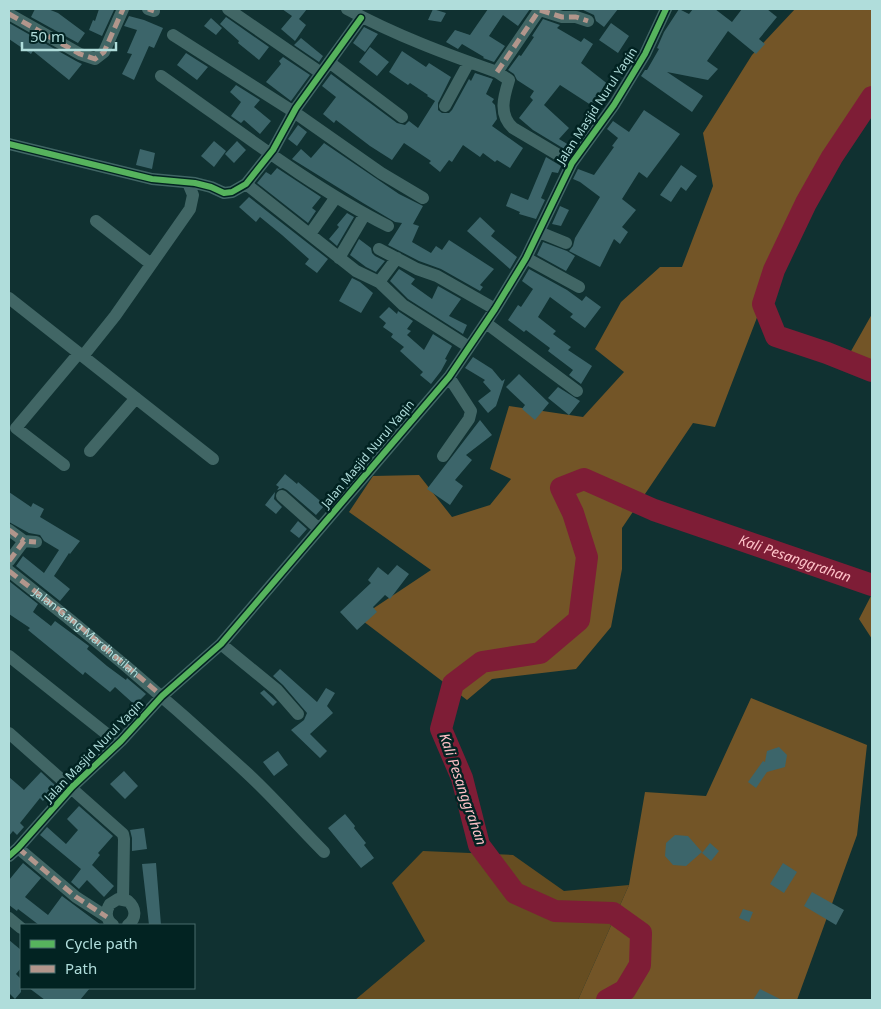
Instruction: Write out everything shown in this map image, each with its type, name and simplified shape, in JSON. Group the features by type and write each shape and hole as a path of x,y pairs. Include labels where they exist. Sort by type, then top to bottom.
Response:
{"street":[{"path":"9,14 80,54 94,59 104,52 123,9"},
{"path":"228,9 321,73"},
{"path":"497,72 540,9 562,17 576,17 588,21"},
{"name":"Jalan Masjid Nurul Yaqin","path":"14,852 72,787 118,743 162,696 221,644 449,377 486,323 526,258 572,162 614,105 645,54 666,9"},
{"path":"9,144 152,178 188,182 211,187 224,193 232,192 246,184 270,153 294,112 329,62 354,12 497,72 509,80 503,100 507,123 572,162"},
{"path":"173,35 294,112 381,173 423,198"},
{"path":"329,62 402,117"},
{"path":"445,106 470,62"},
{"path":"161,76 336,197 388,226"},
{"path":"64,465 16,428 115,316 190,209 193,195 188,182"},
{"path":"246,184 356,271 379,282 403,305 469,347"},
{"path":"310,234 336,197"},
{"path":"339,258 365,214"},
{"path":"96,221 151,264"},
{"path":"539,232 566,243"},
{"path":"379,249 437,276 495,309"},
{"path":"379,282 397,258"},
{"path":"526,258 579,287"},
{"path":"9,298 212,460"},
{"path":"486,323 577,391"},
{"path":"443,456 469,419 471,411 449,377"},
{"path":"90,451 136,398"},
{"path":"282,496 320,529"},
{"path":"9,530 30,541 9,561"},
{"name":"Jalan Gang Mardhotilah","path":"9,571 76,623 162,696 248,774 324,852"},
{"path":"221,644 277,690 298,714"},
{"path":"9,656 118,743"},
{"path":"9,733 123,834 123,899"},
{"path":"14,852 110,921"},
{"path":"110,921 107,908 114,901 123,899 132,904 134,909 134,919 129,924"},
{"path":"9,918 20,927"}],"shaded area":[{"path":"795,9 872,9 872,92 796,216 715,427 693,423 622,528 622,569 611,627 576,669 492,679 467,700 359,618 431,570 349,512 373,476 419,475 452,517 490,505 511,479 490,469 509,406 583,417 624,372 595,349 621,302 660,267 682,267 713,186 703,133 752,55"},
{"path":"872,314 872,371 846,360"},
{"path":"872,594 872,639 859,619"},
{"path":"751,698 867,745 857,835 797,1000 578,1000 629,885 645,792 706,796"},
{"path":"423,851 513,855 564,891 629,885 578,1000 355,1000 425,941 392,883"}],"building":[{"path":"35,9 48,9 58,13 85,33 78,43 31,17"},
{"path":"99,9 114,10 102,36 89,30 93,20 95,21"},
{"path":"282,9 307,9 299,19 306,25 295,41 281,29 292,16"},
{"path":"433,9 446,13 441,22 428,20"},
{"path":"488,9 530,9 518,26 503,15 489,36 505,46 494,62 483,58 462,44 458,49 446,42 455,30 470,35"},
{"path":"581,9 618,9 604,27 596,21 594,15"},
{"path":"679,9 689,14 693,9 715,9 732,22 742,9 767,9 777,17 759,39 765,44 756,54 728,31 707,61 718,69 708,80 667,72 703,96 692,112 641,76 647,70 659,49 657,48 664,32"},
{"path":"129,16 163,28 154,48 149,46 134,80 122,74 132,54 127,53 137,30 124,26"},
{"path":"226,17 269,47 259,60 238,43 239,41 220,24"},
{"path":"211,18 222,28 216,35 204,26"},
{"path":"543,19 560,25 557,28 581,42 584,38 593,44 581,63 609,85 594,107 560,85 544,105 569,128 559,139 569,145 566,150 533,130 519,118 533,100 530,97 534,91 517,80 514,74 508,70 519,55 521,56"},
{"path":"9,23 82,64 69,80 33,51 31,54 9,39"},
{"path":"611,23 629,36 618,53 599,40"},
{"path":"364,27 378,34 365,52 353,43"},
{"path":"301,38 323,56 319,62 294,45"},
{"path":"370,47 389,62 377,76 359,62"},
{"path":"402,51 426,67 429,63 451,77 438,103 438,110 442,113 449,113 452,110 469,79 471,81 475,73 493,79 486,94 494,99 492,102 495,105 497,119 492,126 523,148 510,168 497,160 495,162 483,153 480,157 463,145 452,162 449,160 440,172 429,163 431,161 404,143 392,160 336,120 334,123 323,114 336,97 322,86 331,74 397,123 405,125 409,121 418,128 435,101 410,83 408,85 389,72"},
{"path":"186,53 208,67 197,80 177,65"},
{"path":"283,57 310,75 291,101 266,82 281,64 279,61"},
{"path":"236,85 260,100 254,107 271,121 260,134 244,120 241,123 231,116 241,102 230,92"},
{"path":"644,110 680,134 647,178 639,172 622,199 636,210 622,227 628,232 620,244 614,239 600,267 569,251 600,197 573,179 578,169 594,175 614,147 612,146 618,138 607,129 613,121 629,132"},
{"path":"298,125 307,132 297,146 288,139"},
{"path":"214,141 226,151 214,167 201,156"},
{"path":"237,141 246,150 234,163 225,154"},
{"path":"324,143 399,194 423,206 413,224 419,226 412,242 431,253 436,246 442,250 449,240 494,269 480,285 483,287 480,291 441,269 419,261 388,245 402,223 395,222 292,159 301,149 311,158"},
{"path":"140,149 155,153 152,169 136,165"},
{"path":"546,157 561,166 558,173 552,172 541,198 545,200 536,219 519,214 520,212 506,206 511,193 528,200"},
{"path":"681,165 697,176 686,191 681,187 671,202 660,195"},
{"path":"277,168 321,197 312,208 316,211 308,223 257,183 266,172 271,175"},
{"path":"249,197 328,259 317,273 305,264 309,259 282,235 260,217 256,222 239,207"},
{"path":"560,206 569,210 561,226 552,224"},
{"path":"347,213 354,217 337,246 329,239"},
{"path":"480,217 495,231 491,236 517,257 510,269 467,231"},
{"path":"359,239 371,248 375,256 385,261 376,272 350,255"},
{"path":"543,242 575,256 566,271 537,255"},
{"path":"399,269 415,279 411,284 432,299 438,286 461,299 449,316 467,325 463,334 408,299 390,281"},
{"path":"529,269 567,290 582,301 586,296 601,307 585,328 570,317 573,314 550,297 538,317 556,331 553,334 571,347 568,350 592,366 581,384 569,375 573,370 548,351 550,348 526,330 524,332 508,320 518,305 521,307 533,289 522,281"},
{"path":"352,278 373,293 361,313 339,301"},
{"path":"389,307 397,314 398,311 413,321 407,329 411,331 407,335 424,350 433,334 452,346 441,371 431,384 420,375 423,372 400,351 404,347 391,337 393,334 383,327 386,323 379,317"},
{"path":"473,357 492,369 502,381 505,379 496,406 488,413 478,401 491,391 483,382 485,380 465,368"},
{"path":"519,374 549,403 535,420 522,409 525,405 506,387"},
{"path":"558,387 580,401 569,415 548,398"},
{"path":"480,420 492,435 466,455 472,460 455,480 463,486 450,505 427,489"},
{"path":"285,474 297,484 298,482 325,505 316,515 287,490 283,488 277,490 279,487 276,485"},
{"path":"9,492 31,507 33,503 44,509 40,517 80,541 69,553 54,576 70,589 60,601 16,566 23,556 44,573 59,550 44,541 40,535 29,533 9,522"},
{"path":"275,492 274,499 282,507 276,514 265,505"},
{"path":"298,521 307,529 299,538 290,531"},
{"path":"397,565 409,574 390,599 385,595 373,607 377,612 357,630 340,612 371,583 368,580 378,567 388,575"},
{"path":"9,581 38,604 33,612 51,626 55,621 89,646 87,649 107,666 126,680 127,678 146,694 135,705 115,687 110,692 85,672 83,675 28,630 30,628 9,614"},
{"path":"280,669 317,702 326,688 335,693 327,706 333,713 310,734 327,751 320,758 291,730 304,720 307,713 273,676"},
{"path":"264,690 277,702 273,706 260,693"},
{"path":"779,747 787,755 785,767 767,772 756,788 748,782 763,761 765,762 767,751"},
{"path":"278,751 288,765 274,776 263,762"},
{"path":"124,771 138,786 125,799 110,784"},
{"path":"41,772 56,786 43,801 40,798 20,823 24,827 17,835 13,831 9,836 9,777 24,790"},
{"path":"79,806 113,836 98,853 100,855 92,865 114,886 104,897 87,880 79,889 71,882 81,869 40,835 47,827 66,844 78,830 67,819"},
{"path":"345,814 355,826 354,828 366,843 364,845 374,858 361,868 328,828"},
{"path":"144,828 147,849 132,851 130,830"},
{"path":"675,835 688,836 702,852 686,866 673,865 665,856 666,843"},
{"path":"710,843 719,851 711,861 702,853"},
{"path":"23,863 41,878 25,897 48,915 62,896 100,924 38,924 18,909 17,911 9,905 9,880"},
{"path":"156,863 161,924 149,924 142,864"},
{"path":"783,863 797,872 784,893 770,884"},
{"path":"812,892 844,910 836,925 804,906"},
{"path":"743,909 753,912 749,922 739,918"},
{"path":"9,940 20,949 20,969 16,974 20,978 21,992 15,999 9,993"},
{"path":"30,989 89,989 80,1000 45,1000"},
{"path":"760,989 782,1000 753,1000"}],"waterway":[{"name":"Kali Pesanggrahan","path":"872,97 832,157 806,203 774,270 763,304 776,336 872,371"},
{"name":"Kali Pesanggrahan","path":"607,1000 625,990 640,965 641,933 613,913 555,911 515,893 479,845 462,778 441,729 453,684 482,662 540,653 579,620 587,557 573,513 561,488 584,479 654,510 872,585"}],"marked path":[{"path":"9,14 80,54 95,59 104,52 123,9"},
{"path":"148,9 154,11"},
{"path":"497,72 540,9"},
{"path":"540,10 562,17 576,17 588,21"},
{"path":"9,530 24,541"},
{"path":"9,561 24,541 36,542"},
{"path":"9,571 76,623 162,696"},
{"path":"18,848 76,897 107,917"}],"cycle path":[{"path":"9,856 72,787 121,741 162,696 221,644 449,377 495,309 526,258 572,163 614,105 645,54 666,9"},
{"path":"9,144 152,179 195,183 224,193 232,192 246,184 273,150 296,108 361,18"}]}
